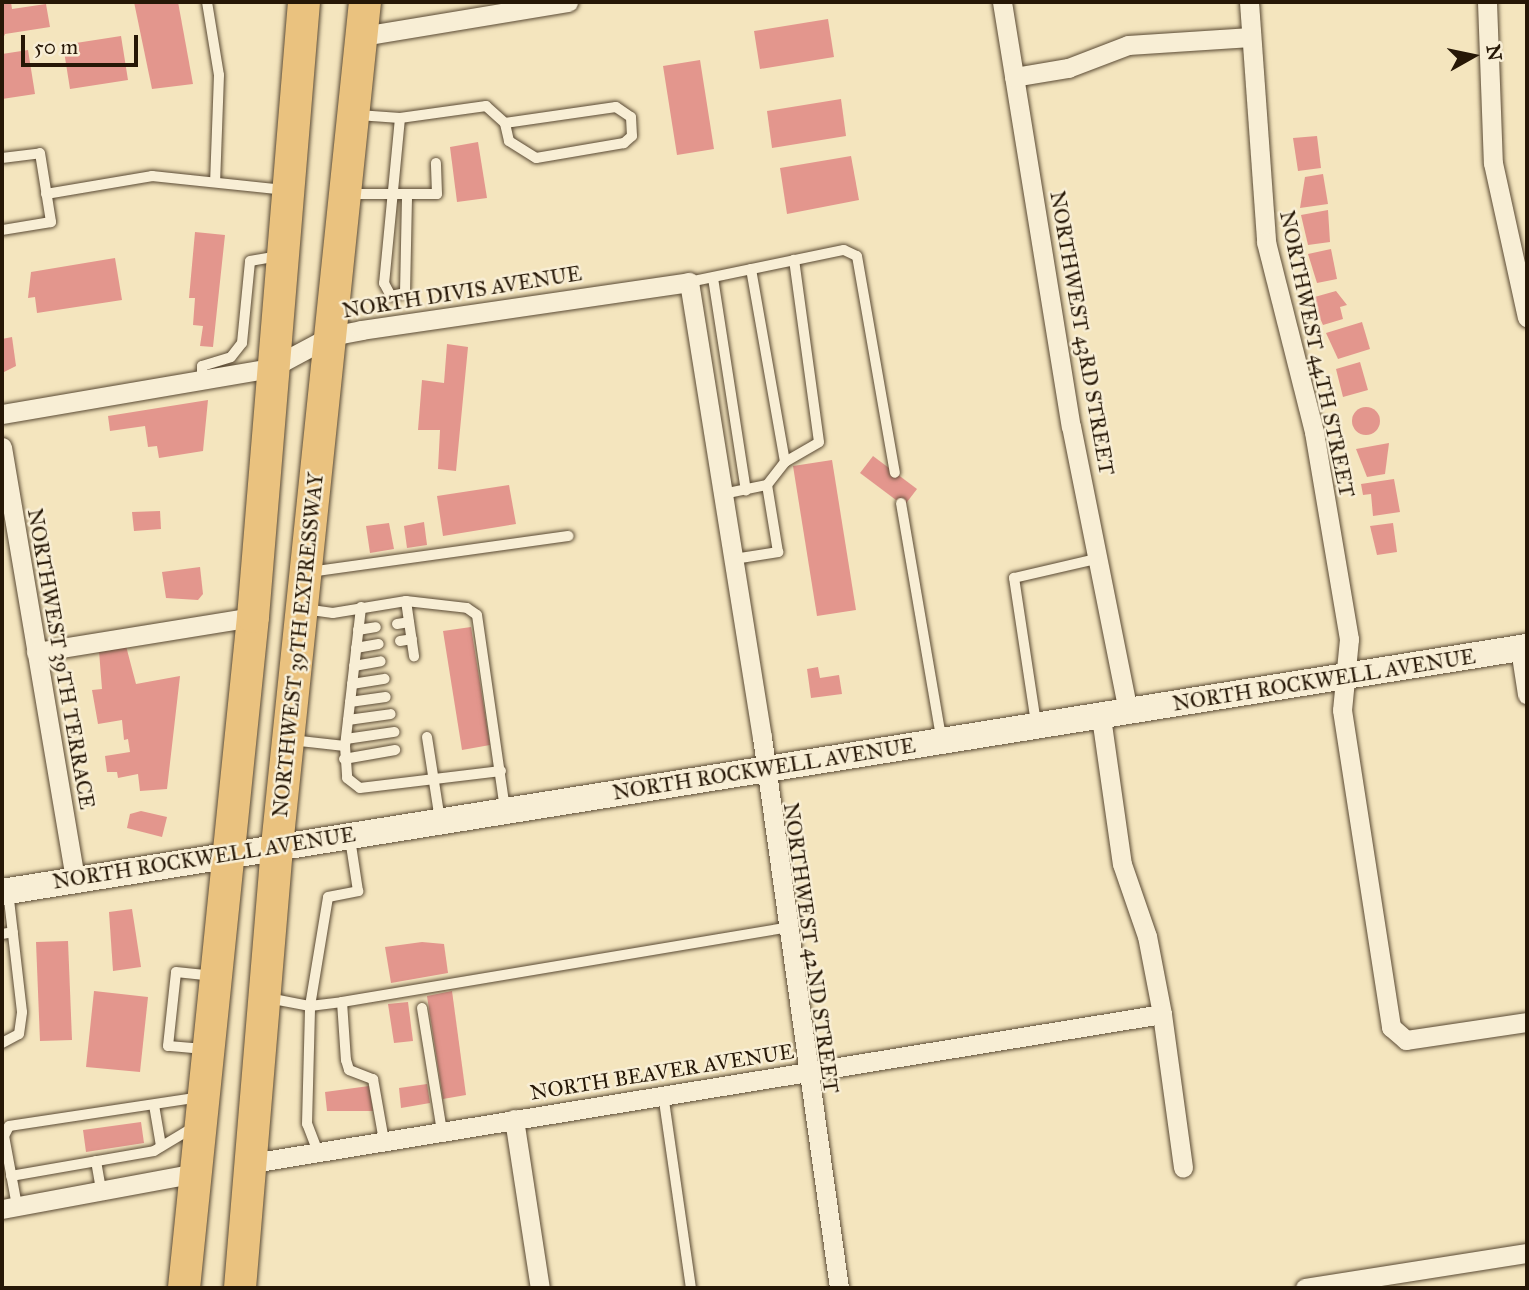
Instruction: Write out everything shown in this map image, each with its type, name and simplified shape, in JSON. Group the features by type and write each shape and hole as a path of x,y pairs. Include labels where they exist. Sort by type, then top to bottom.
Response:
{"highway":[{"path":"184,1288 215,976 231,853 304,2"},
{"name":"NORTHWEST 39TH EXPRESSWAY","path":"240,1288 277,846 365,2"}],"main road":[{"name":"NORTH ROCKWELL AVENUE","path":"5,891 1524,648"}],"street":[{"path":"362,36 568,2"},
{"name":"NORTHWEST 43RD STREET","path":"1002,2 1071,426 1101,558 1128,712"},
{"name":"NORTHWEST 44TH STREET","path":"1249,2 1265,243 1320,461 1349,639 1342,710 1394,1034 1406,1040 1527,1022"},
{"path":"1487,2 1493,163 1527,317"},
{"path":"1014,77 1068,68 1128,45 1251,37"},
{"name":"NORTH DIVIS AVENUE","path":"2,414 271,368 331,336 689,282"},
{"name":"NORTHWEST 42ND STREET","path":"689,282 734,559 785,928 839,1288"},
{"name":"NORTHWEST 39TH TERRACE","path":"2,447 75,878"},
{"path":"36,652 253,617"},
{"path":"1524,648 1527,694"},
{"path":"1101,717 1122,863 1147,936 1162,1014 1183,1168"},
{"name":"NORTH BEAVER AVENUE","path":"252,1163 1162,1014"},
{"path":"514,1119 540,1288"},
{"path":"9,1207 197,1173"},
{"path":"1305,1288 1527,1252"}],"lane":[{"path":"207,2 219,75 215,182"},
{"path":"354,115 400,118 485,106 505,123 509,141 536,158 632,136 631,117 616,107 505,123"},
{"path":"400,118 384,283 398,297 405,293 407,194"},
{"path":"2,159 40,152 51,222 2,230"},
{"path":"345,194 437,194 436,163"},
{"path":"46,194 152,176 286,190"},
{"path":"689,282 844,250 857,256 895,472"},
{"path":"202,380 202,366 231,357 242,343 250,261 281,257"},
{"path":"723,494 767,485 785,462 819,443 794,260"},
{"path":"751,269 785,462"},
{"path":"713,278 746,490"},
{"path":"707,397 730,393"},
{"path":"734,559 778,552 767,485"},
{"path":"901,503 942,742"},
{"path":"306,573 569,536"},
{"path":"1037,727 1012,588 1019,574 1101,558"},
{"path":"302,609 333,613 406,601 477,615 505,810"},
{"path":"406,601 414,656"},
{"path":"361,607 345,743 347,778 360,788 435,782 501,771"},
{"path":"397,624 409,622"},
{"path":"358,630 376,627"},
{"path":"400,641 412,639"},
{"path":"356,648 379,644"},
{"path":"354,666 382,662"},
{"path":"352,684 384,679"},
{"path":"350,702 386,697"},
{"path":"348,720 391,714"},
{"path":"288,739 345,743 394,732"},
{"path":"425,742 435,782 440,821"},
{"path":"344,759 395,750"},
{"path":"318,1152 307,1124 310,1006 328,897 358,891 349,835"},
{"path":"2,1043 19,1034 13,932 5,891"},
{"path":"264,997 310,1006 342,1002 785,928"},
{"path":"2,934 13,932"},
{"path":"342,1002 349,1070 373,1079 384,1141"},
{"path":"422,1008 442,1132"},
{"path":"663,1094 691,1288"},
{"path":"9,1207 11,1176 4,1136 9,1126 154,1105 203,1110"},
{"path":"154,1105 161,1146"},
{"path":"11,1176 161,1146 203,1110"},
{"path":"96,1161 102,1190"}],"building":[{"path":"2,2 11,2 12,9 46,4 50,27 5,34 2,41"},
{"path":"134,2 178,2 193,84 152,89"},
{"path":"828,19 834,57 760,69 754,31"},
{"path":"121,36 128,80 70,89 63,45"},
{"path":"28,50 35,94 2,99 2,54"},
{"path":"700,60 714,149 677,155 663,66"},
{"path":"841,99 846,136 772,148 767,111"},
{"path":"1317,136 1321,168 1298,171 1293,138"},
{"path":"478,142 487,198 457,202 450,147"},
{"path":"851,156 859,200 787,214 780,168"},
{"path":"1323,174 1328,204 1300,208 1305,177"},
{"path":"1328,210 1330,242 1308,245 1301,215"},
{"path":"195,232 225,235 213,347 200,346 203,326 193,325 195,298 189,298"},
{"path":"1331,249 1337,279 1317,283 1308,254"},
{"path":"115,258 122,300 37,313 35,297 28,298 31,272"},
{"path":"1336,291 1347,305 1340,307 1343,319 1323,325 1311,298"},
{"path":"1362,322 1370,349 1338,359 1326,333"},
{"path":"12,337 16,366 2,373 2,339"},
{"path":"447,344 468,347 456,471 438,469 440,430 418,430 422,380 444,383"},
{"path":"1360,362 1368,390 1343,397 1336,369"},
{"path":"208,400 203,451 159,458 157,446 148,447 145,426 110,431 108,416"},
{"path":"1366,407 1376,411 1380,421 1376,431 1366,435 1356,431 1352,421 1356,411"},
{"path":"1389,443 1385,474 1367,477 1356,449"},
{"path":"873,456 917,489 904,506 860,473"},
{"path":"832,460 856,610 817,616 793,466"},
{"path":"1394,479 1400,512 1373,516 1371,494 1363,495 1361,484"},
{"path":"509,485 516,524 443,536 437,496"},
{"path":"160,511 161,529 134,531 132,512"},
{"path":"424,522 427,545 407,548 404,526"},
{"path":"389,523 394,549 370,553 366,526"},
{"path":"1393,523 1397,552 1377,555 1370,526"},
{"path":"200,567 203,594 198,600 166,598 162,572"},
{"path":"471,627 490,745 462,750 443,631"},
{"path":"126,646 136,684 180,676 167,789 140,791 138,774 118,778 117,772 107,772 105,756 130,752 128,739 124,740 122,720 98,724 92,690 102,689 99,651"},
{"path":"818,667 820,678 839,675 842,694 811,698 807,669"},
{"path":"141,811 167,817 162,837 127,828 130,814"},
{"path":"132,909 141,967 113,971 109,912"},
{"path":"68,941 72,1040 40,1041 36,942"},
{"path":"422,942 444,944 448,973 391,983 385,947"},
{"path":"94,991 148,997 140,1072 86,1067"},
{"path":"452,991 466,1095 443,1099 427,996"},
{"path":"408,1002 413,1041 394,1043 388,1004"},
{"path":"427,1084 430,1103 401,1108 399,1088"},
{"path":"369,1086 373,1111 327,1111 325,1092"},
{"path":"141,1122 144,1143 86,1152 83,1130"}]}
